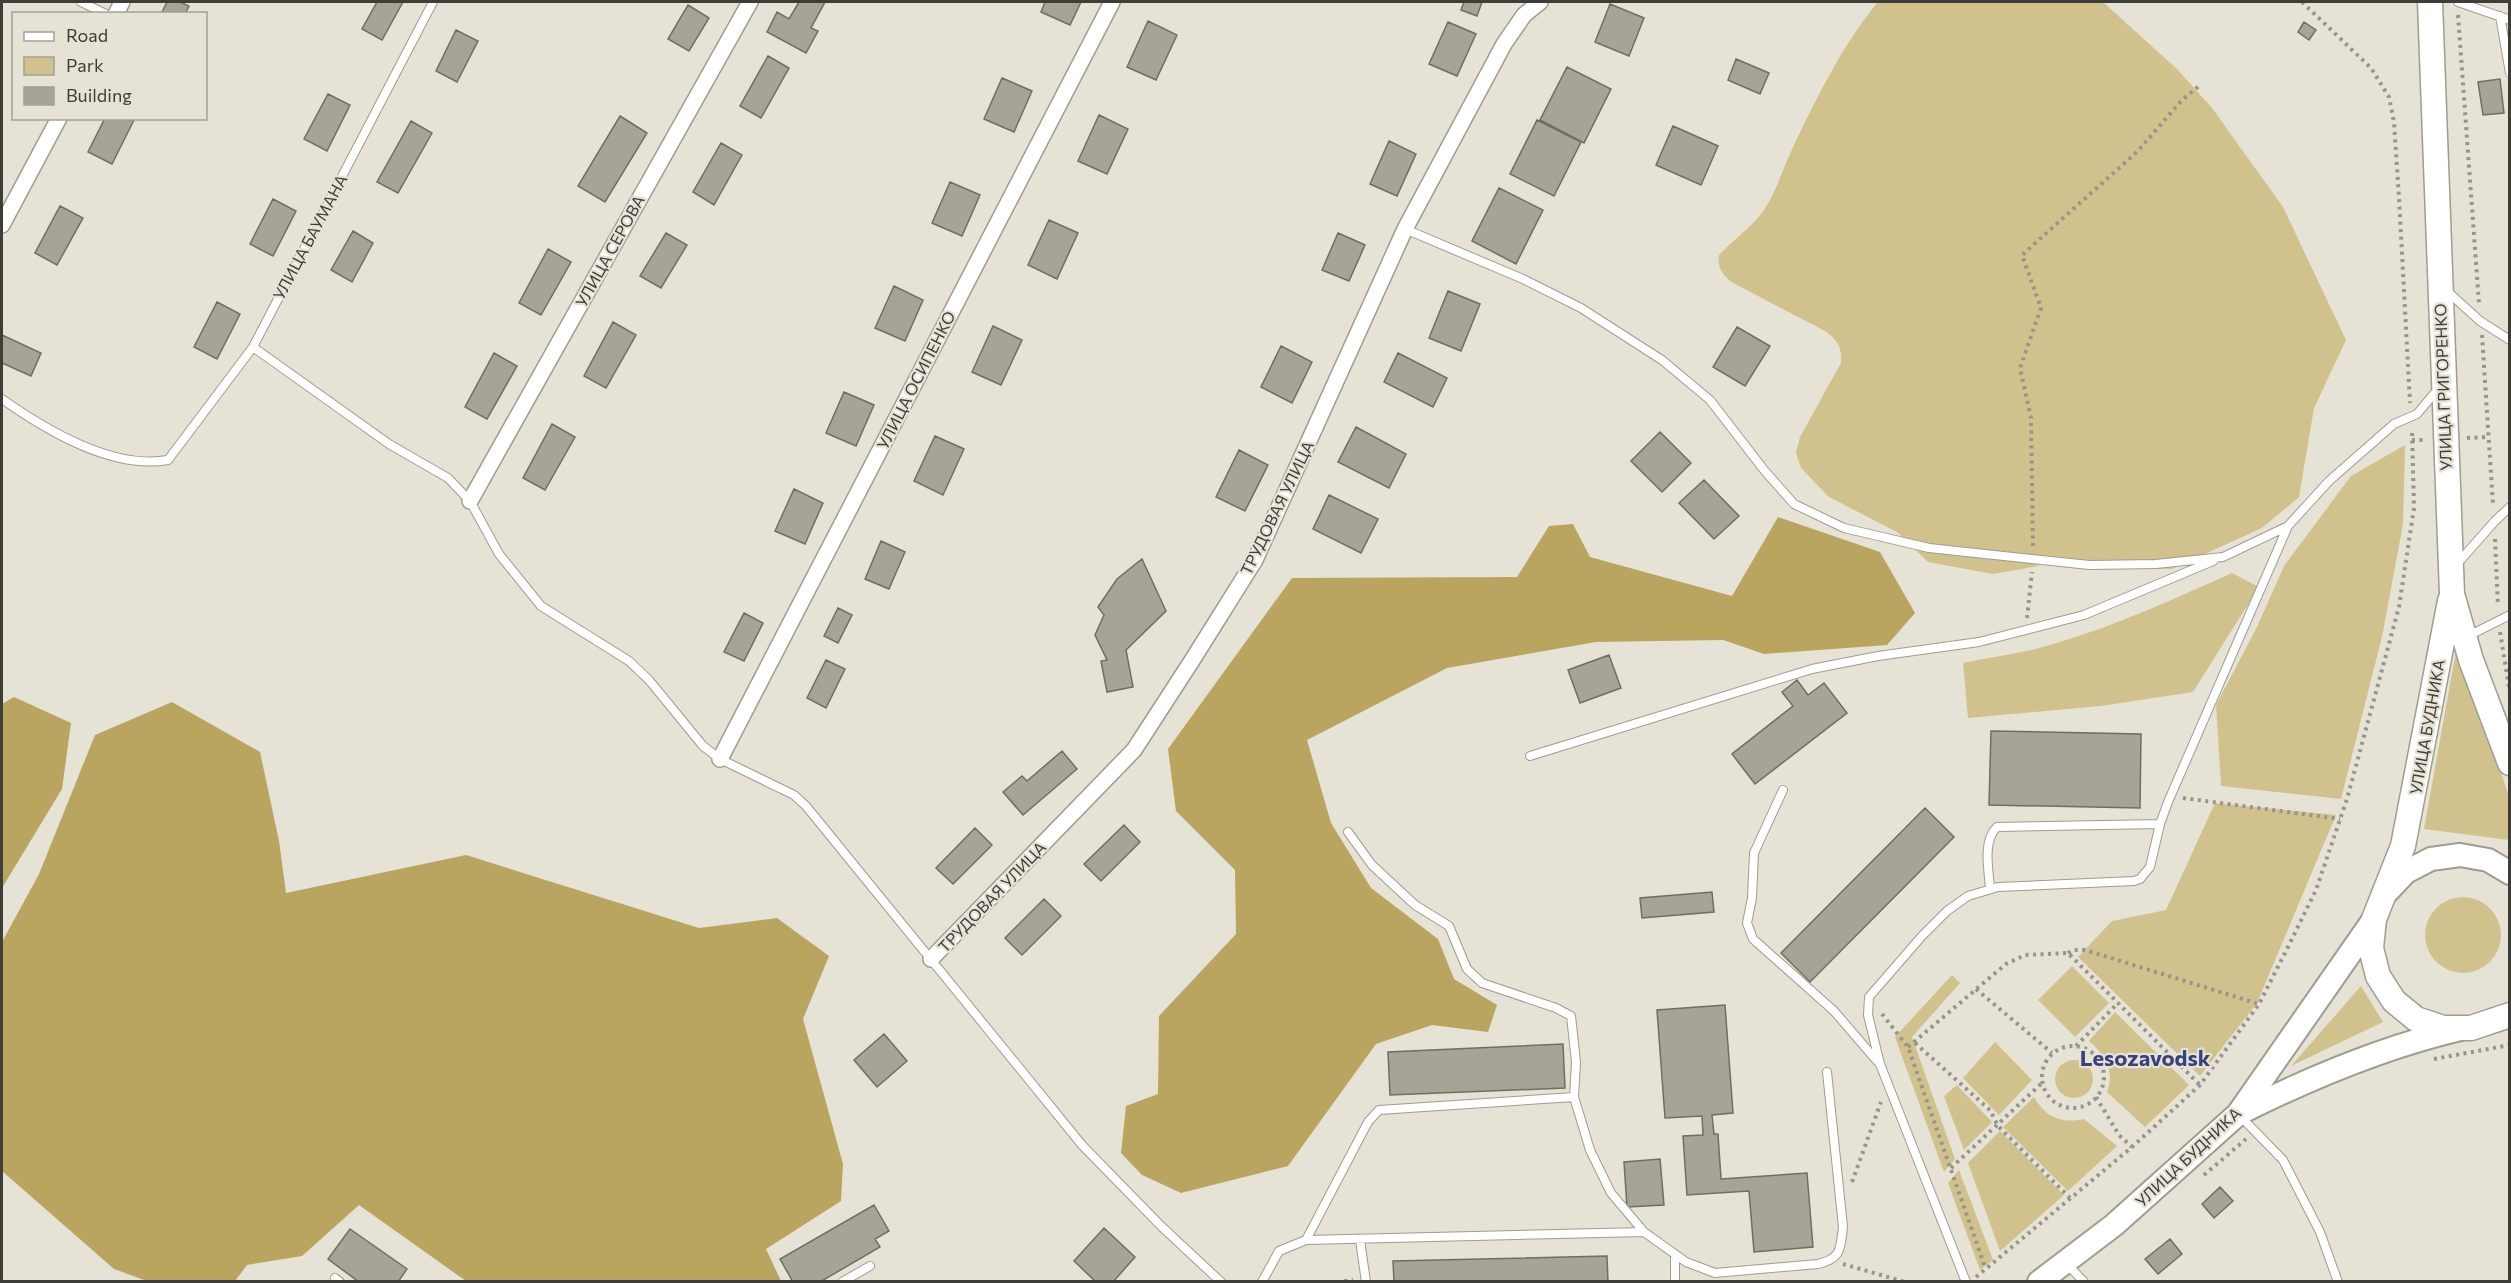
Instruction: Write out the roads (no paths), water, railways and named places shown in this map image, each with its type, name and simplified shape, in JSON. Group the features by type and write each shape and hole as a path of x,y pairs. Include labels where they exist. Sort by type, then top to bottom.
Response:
{"main road":[{"name":"УЛИЦА ГРИГОРЕНКО","path":"2430,2 2452,594 2464,638 2510,763"},
{"name":"УЛИЦА БУДНИКА","path":"2039,1281 2114,1225 2238,1114 2374,920 2403,846 2414,799 2452,594"},
{"path":"2386,893 2406,872 2431,859 2460,855 2488,860 2510,873"},
{"name":"УЛИЦА БУДНИКА","path":"2374,920 2371,948 2378,976 2394,1001 2416,1018 2443,1028 2467,1028"},
{"path":"2238,1114 2295,1085 2358,1061 2420,1039 2467,1028 2506,1014"}],"street":[{"name":"УЛИЦА СЕРОВА","path":"470,501 750,2"},
{"name":"УЛИЦА ОСИПЕНКО","path":"720,759 1112,2"},
{"name":"ТРУДОВАЯ УЛИЦА","path":"931,959 1134,750 1255,560 1405,229 1504,44 1524,15 1540,2"},
{"path":"2,225 58,120"}],"lane":[{"path":"81,2 102,12"},
{"name":"УЛИЦА БАУМАНА","path":"2,399 29,418 70,440 108,454 142,462 168,460 253,347 433,2"},
{"path":"2458,2 2510,20"},
{"path":"2500,16 2510,73"},
{"path":"1405,229 1523,279 1581,308 1662,360 1710,400 1764,470 1794,504 1844,528 1929,548 2089,565 2156,564 2223,557"},
{"path":"2439,284 2481,321 2510,340"},
{"path":"253,347 389,444 448,478 470,501 500,554 541,606 629,661 649,680 688,730 720,759 794,795 1082,1145 1161,1226 1221,1281"},
{"path":"1966,1281 1880,1064 1868,1015 1869,997 1922,936 1947,911 1968,896 1990,889 2140,879 2150,867 2160,824 2170,796 2288,526 2329,481 2394,424 2417,414 2443,382"},
{"path":"2452,570 2494,521 2510,507"},
{"path":"1530,756 1812,669 1878,656 1979,642 2084,615 2223,557 2288,526"},
{"path":"2464,638 2510,615"},
{"path":"1783,790 1754,853 1752,898 1747,924 1753,939 1834,1011 1880,1064"},
{"path":"1990,889 1988,851 1990,833 1997,828 2160,824"},
{"path":"1348,832 1380,873 1415,905 1449,926 1467,969 1482,983 1556,1008 1571,1016 1576,1062 1574,1097 1590,1150 1611,1193 1644,1232 1686,1262 1715,1273 1818,1264 1831,1261 1840,1252 1843,1227 1827,1072"},
{"path":"1306,1240 1368,1122 1379,1110 1574,1097"},
{"path":"2238,1114 2283,1160 2320,1232 2337,1280"},
{"path":"1262,1281 1279,1251 1306,1240 1644,1232"},
{"path":"1360,1240 1366,1281"},
{"path":"1675,1255 1675,1281"},
{"path":"2065,1262 2084,1281"},
{"path":"842,1281 870,1266"}],"district":[{"name":"Lesozavodsk","path":"2145,1058"}]}
